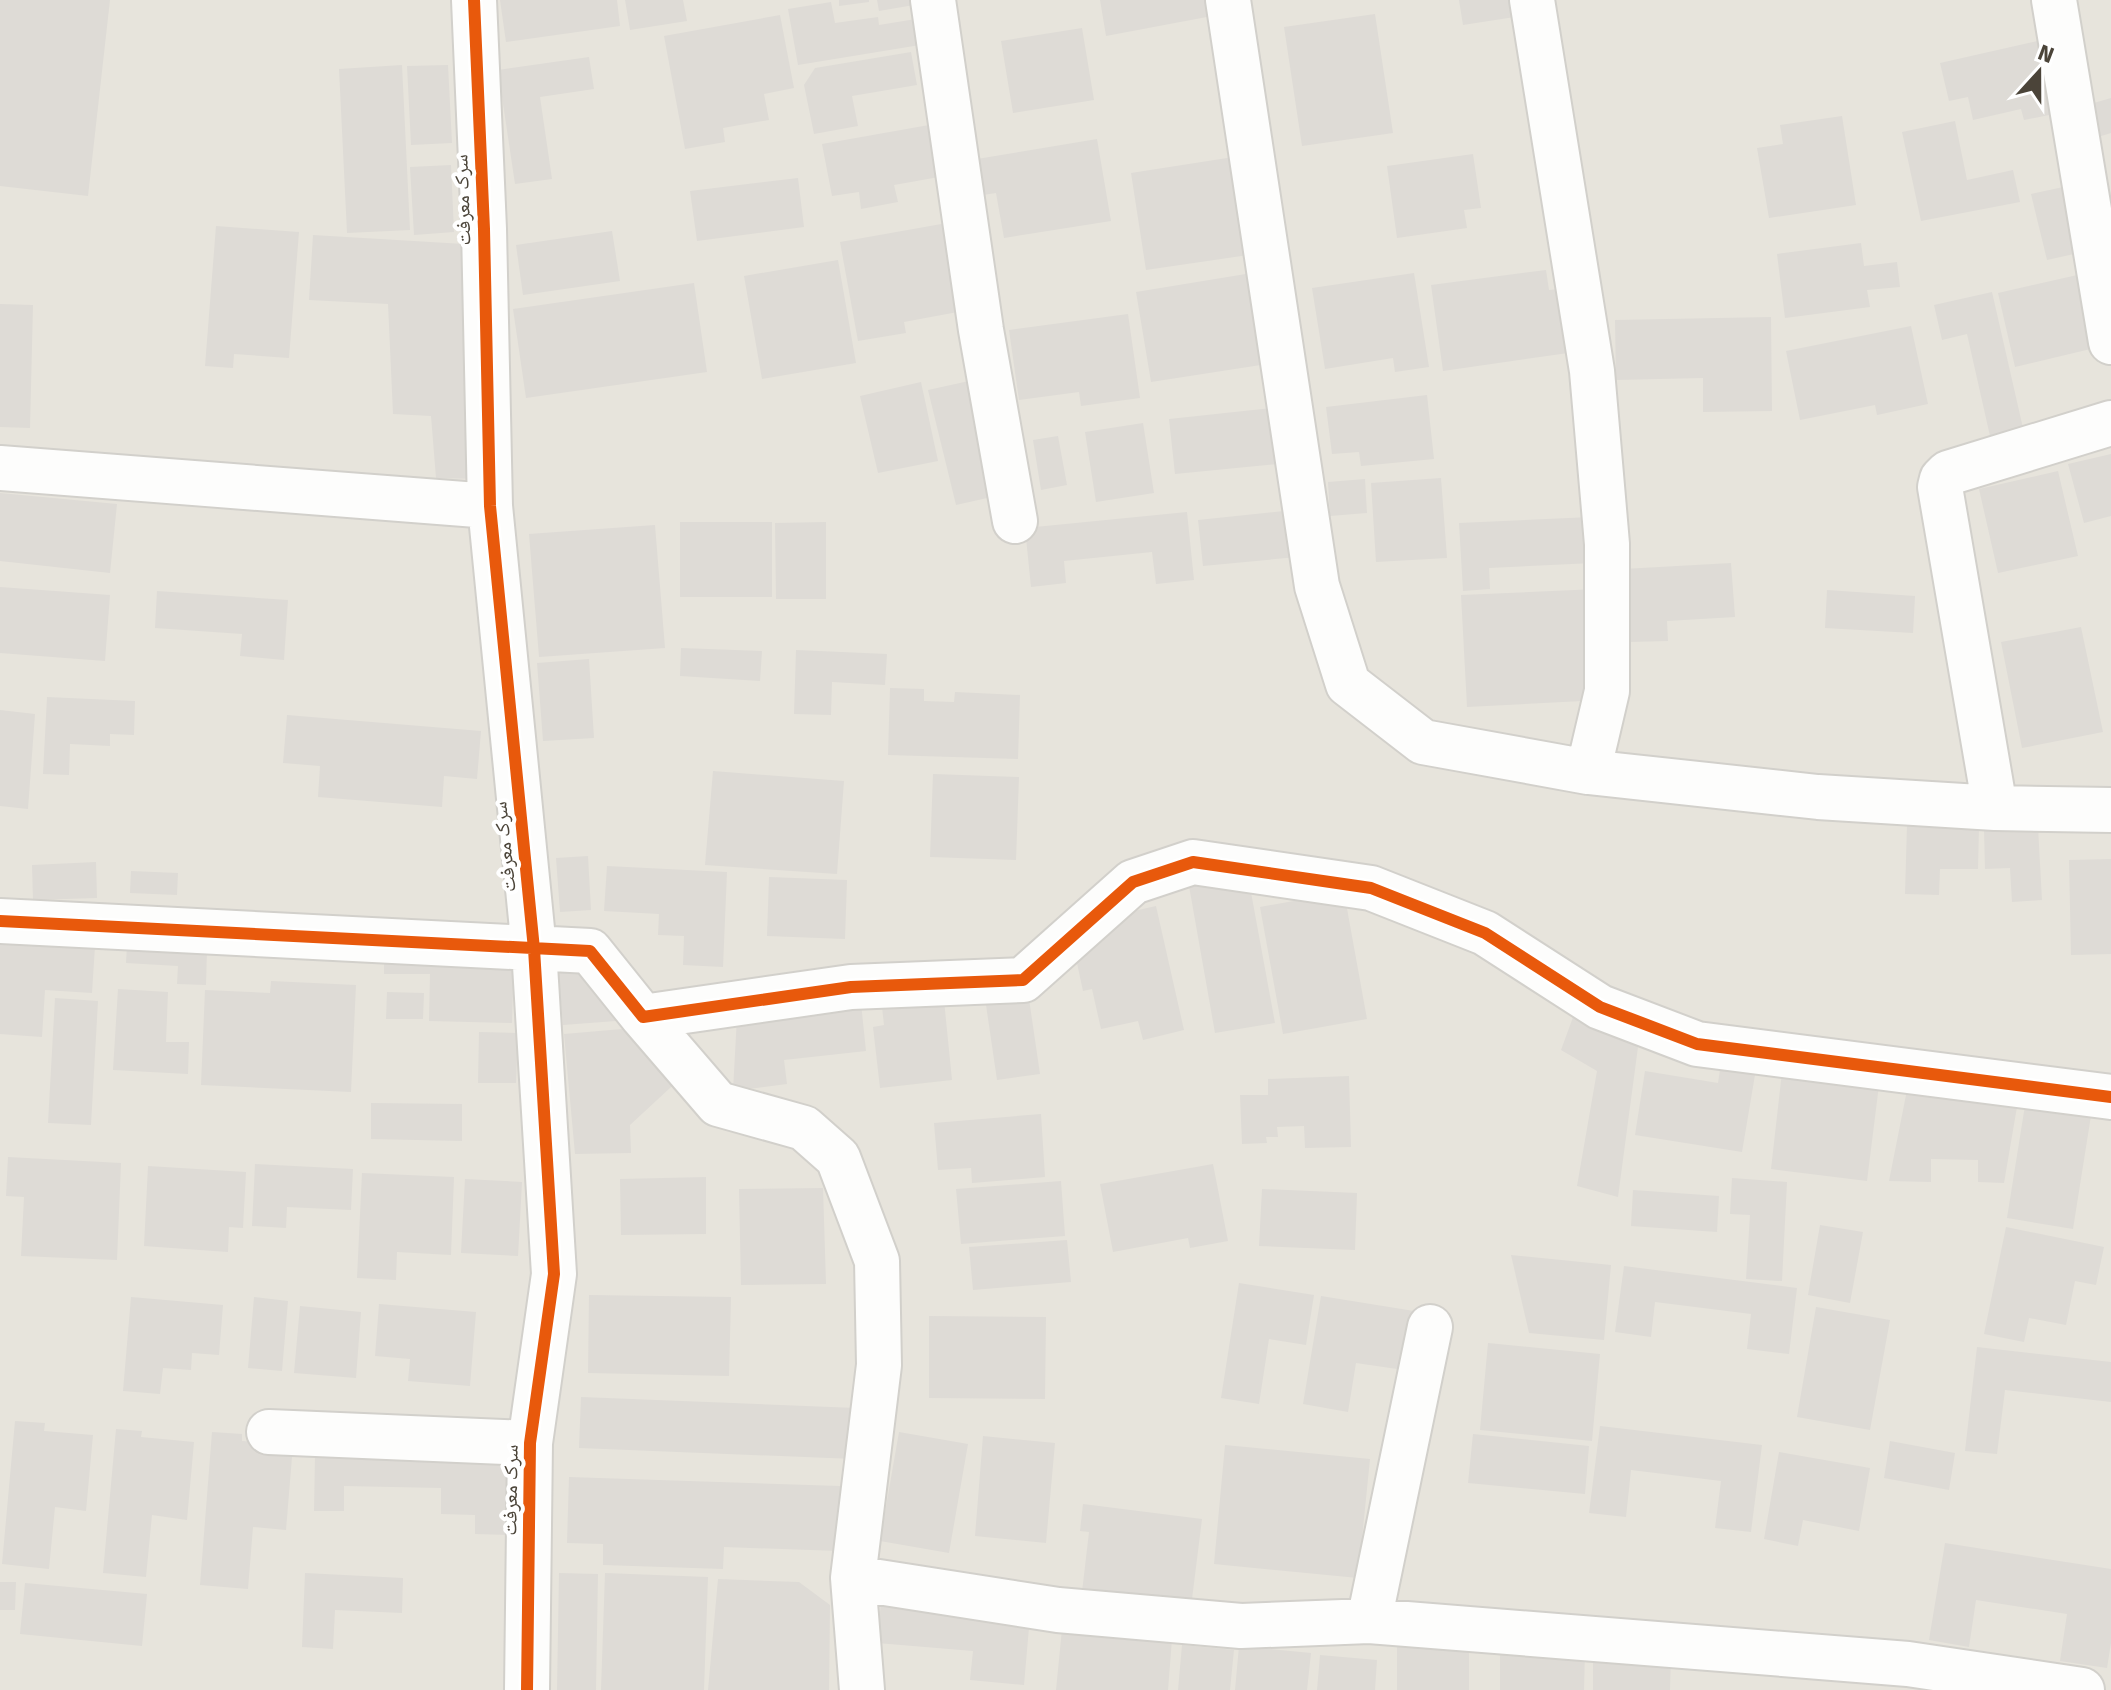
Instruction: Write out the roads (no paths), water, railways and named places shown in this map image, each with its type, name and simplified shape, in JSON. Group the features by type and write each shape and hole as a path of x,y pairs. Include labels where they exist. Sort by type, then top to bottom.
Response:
{"street":[{"name":"سرک معرفت","path":"474,0 484,229 490,506 534,949 554,1274 530,1443 527,1690"},
{"path":"933,0 981,330 1015,521"},
{"path":"1228,0 1317,586 1348,684 1423,742 1588,772 1818,797 1995,808 2111,810"},
{"path":"1532,0 1592,371 1607,544 1607,691 1588,772"},
{"path":"2054,0 2111,342"},
{"path":"1995,808 1940,487 1942,479 1948,473 2111,423"},
{"path":"0,468 490,506"},
{"path":"643,1017 851,987 1023,980 1133,882 1193,862 1371,888 1485,933 1600,1007 1697,1044 2111,1097"},
{"path":"0,921 590,951 718,1104 804,1128 838,1158 877,1261 879,1365 853,1578 862,1690"},
{"path":"1369,1621 1430,1327"},
{"path":"269,1432 530,1443"},
{"path":"853,1578 1058,1610 1226,1625 1369,1621 1908,1664 2082,1690"}]}
